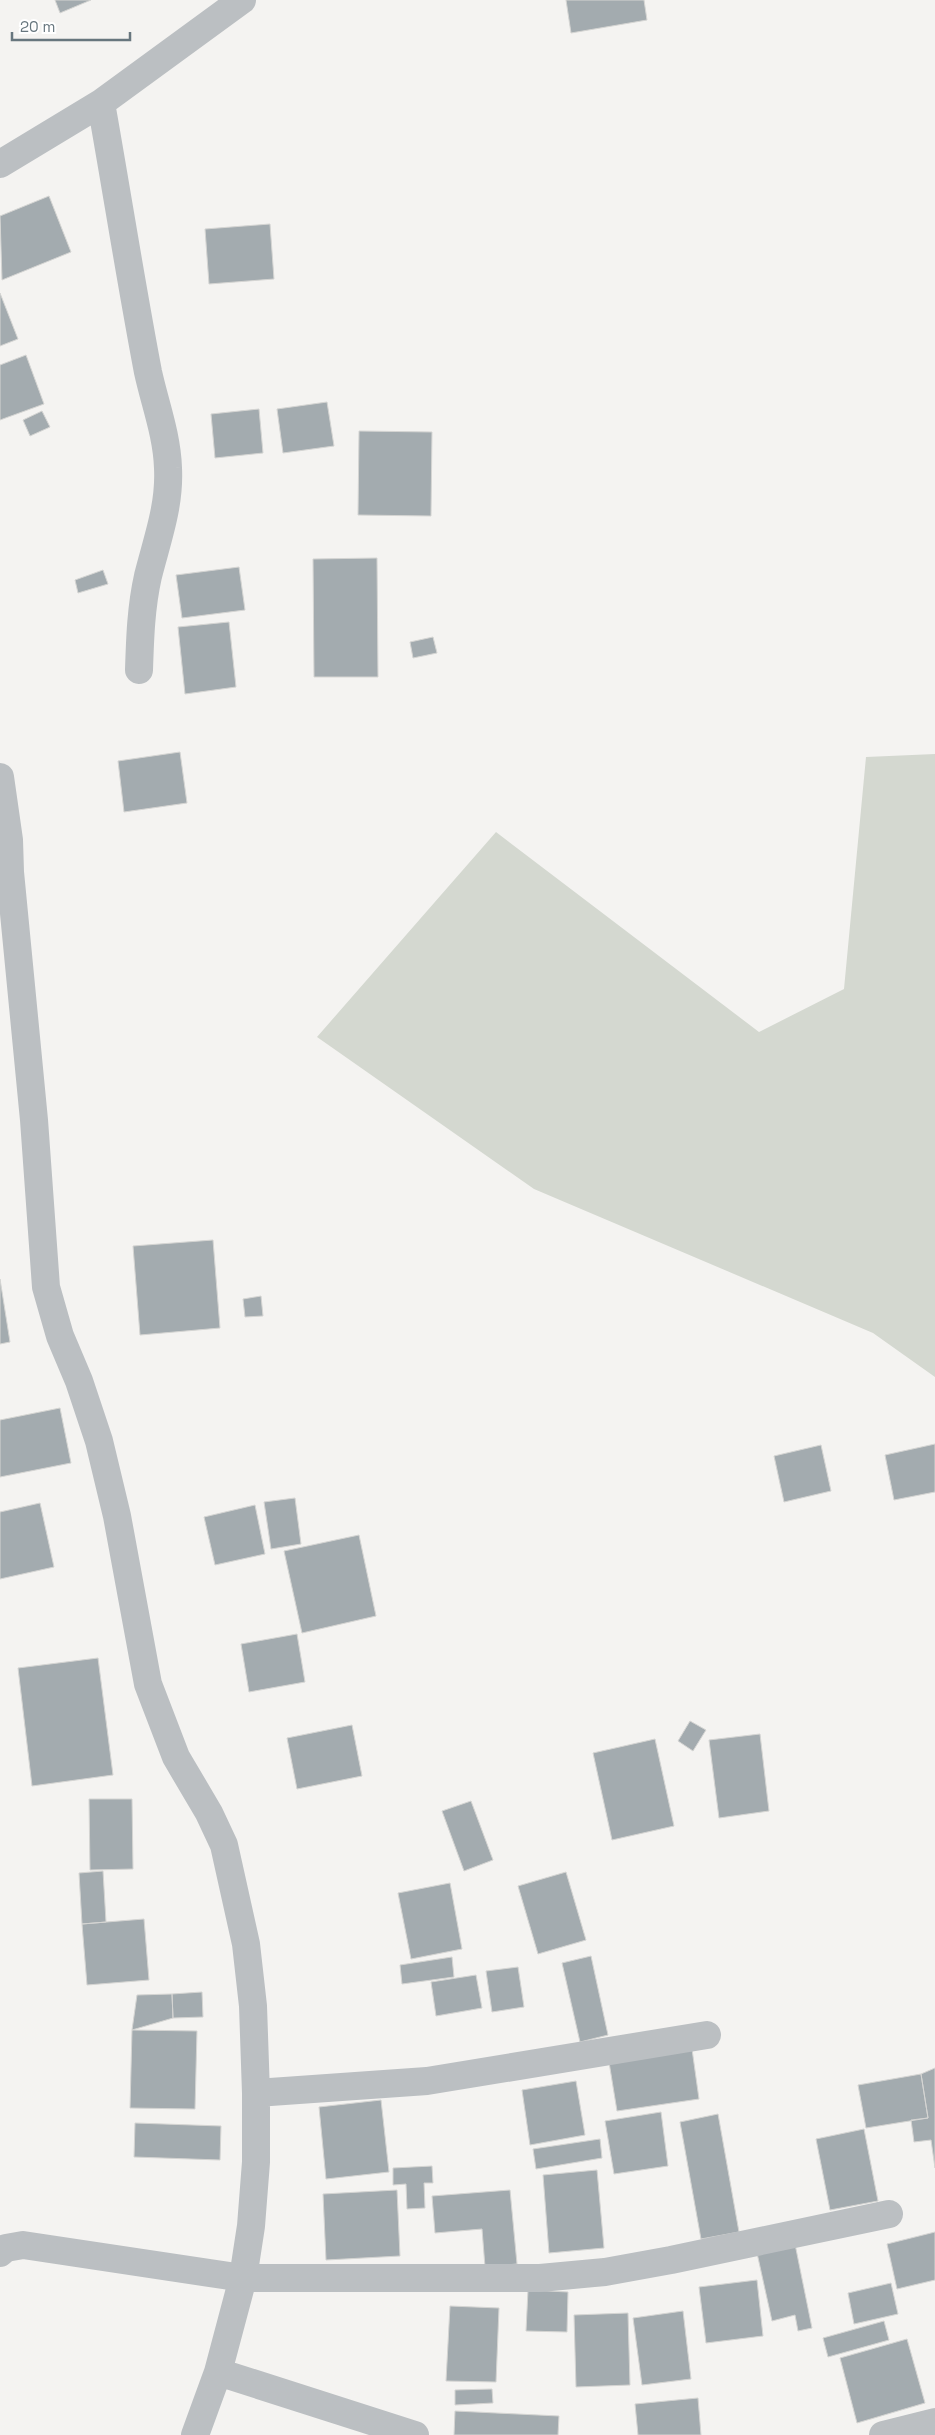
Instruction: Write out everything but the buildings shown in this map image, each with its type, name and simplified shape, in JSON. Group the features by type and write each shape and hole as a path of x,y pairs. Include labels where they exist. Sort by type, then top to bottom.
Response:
{"street":[{"path":"0,164 101,103 242,0"},
{"path":"101,103 149,374 162,424 168,468 163,521 148,575 140,620 139,670"},
{"path":"0,777 9,840 10,872 34,1120 46,1287 60,1336 79,1381 99,1441 117,1516 148,1684 176,1758 209,1813 224,1845 246,1944 253,2006 256,2093 255,2172 251,2226 243,2278 218,2372 196,2435"},
{"path":"256,2093 427,2081 707,2035"},
{"path":"0,2253 6,2248 23,2246 243,2278 540,2278 605,2272 671,2260 888,2214"},
{"path":"218,2372 415,2435"},
{"path":"882,2435 935,2422"}],"shaded area":[{"path":"935,754 935,1377 873,1333 534,1189 317,1037 496,832 759,1032 844,989 866,757"}]}
